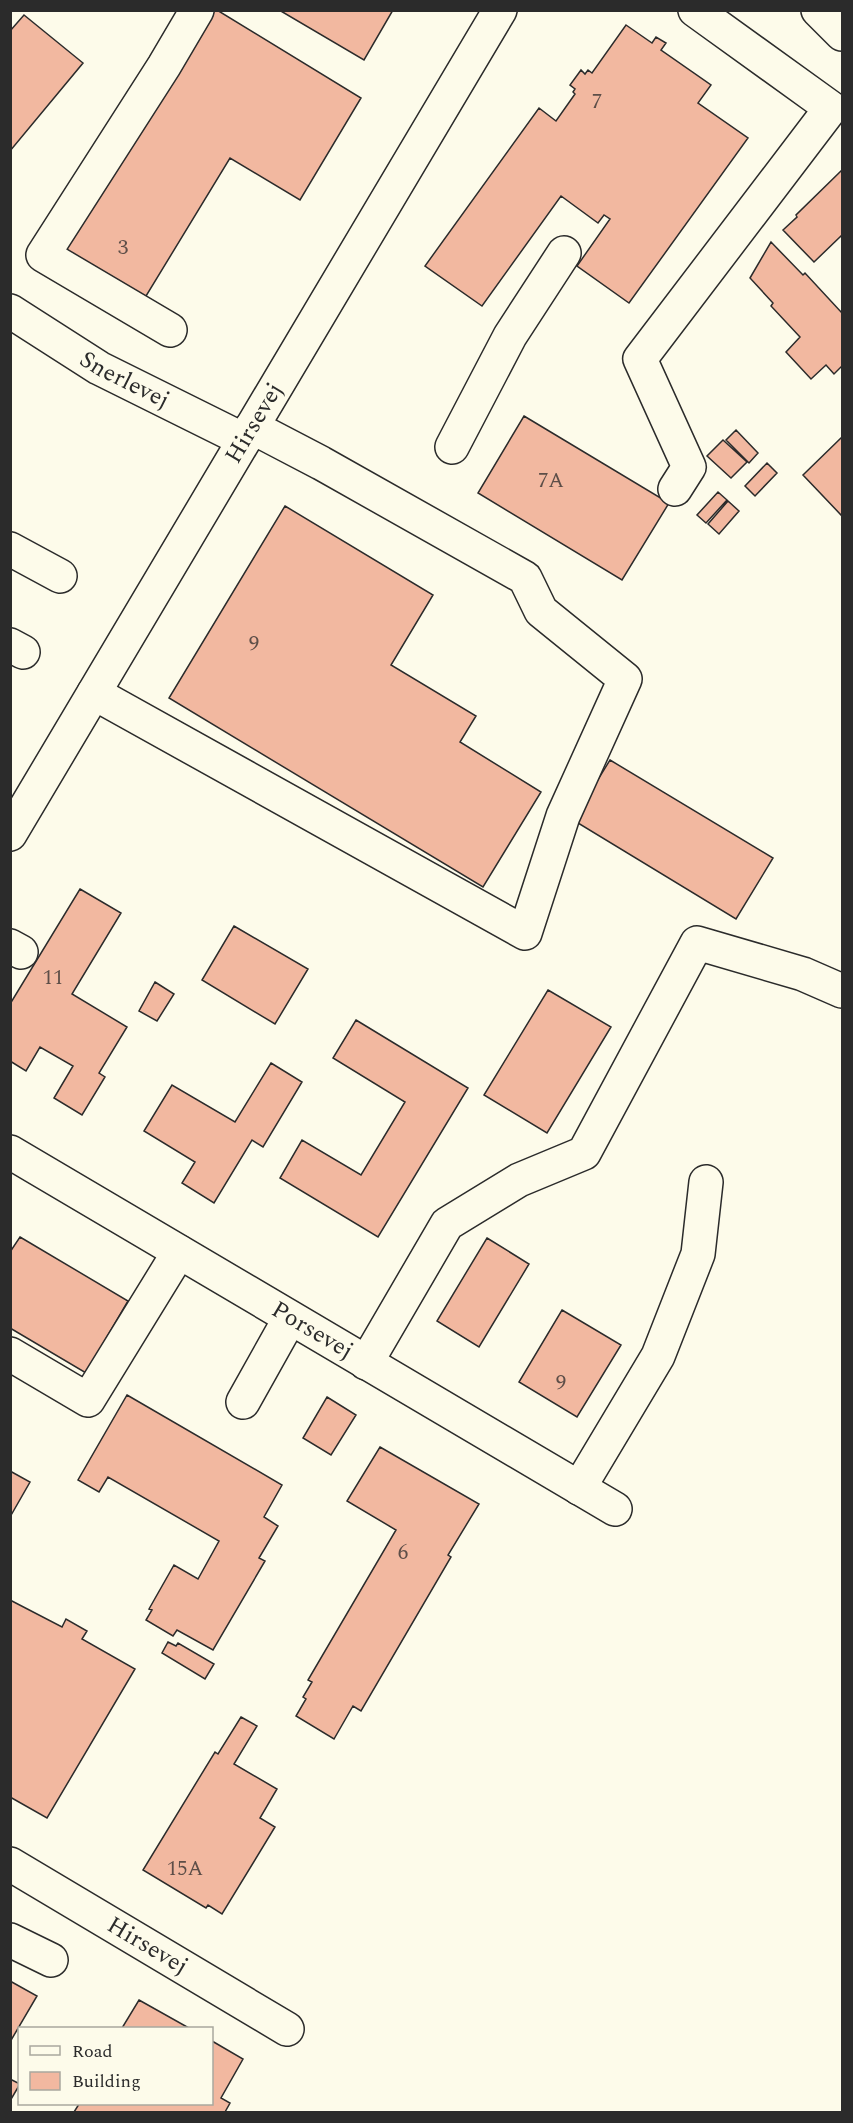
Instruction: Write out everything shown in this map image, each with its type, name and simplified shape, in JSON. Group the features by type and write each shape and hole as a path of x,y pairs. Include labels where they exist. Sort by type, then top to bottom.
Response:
{"street":[{"path":"170,330 43,255 164,66 197,10"},
{"name":"Hirsevej","path":"10,834 500,10"},
{"path":"675,489 689,467 640,359 831,108 695,10"},
{"path":"818,10 843,33"},
{"path":"452,447 510,336 564,253"},
{"name":"Snerlevej","path":"10,311 99,368 248,434 321,463 525,578 541,611 625,679 562,816 525,933 94,693"},
{"path":"10,549 60,576"},
{"path":"366,1363 447,1224 519,1180 585,1153 697,944 803,974 843,991"},
{"name":"Porsevej","path":"10,1152 615,1509"},
{"path":"579,1488 658,1356 698,1254 706,1182"},
{"path":"10,1354 88,1400 179,1252"},
{"path":"243,1402 290,1318"},
{"name":"Hirsevej","path":"11,1865 286,2029"},
{"path":"10,1940 51,1960"}],"building":[{"path":"206,10 217,10 361,98 300,200 230,158 143,301 61,251"},
{"path":"279,10 393,10 364,60"},
{"path":"24,15 83,63 10,151 10,31"},
{"path":"626,25 652,43 656,37 666,43 661,50 711,85 698,103 748,138 629,303 577,266 610,219 604,215 598,223 561,196 482,306 425,266 539,108 556,121 575,94 573,92 575,89 570,85 581,70 585,74 588,70 592,73"},
{"path":"842,170 842,238 841,236 814,262 783,230"},
{"path":"771,242 803,275 805,273 842,313 842,366 834,374 826,365 811,379 786,352 800,337 771,306 773,303 750,278"},
{"path":"524,416 669,503 622,580 478,493"},
{"path":"736,430 758,453 749,463 726,440"},
{"path":"842,437 842,516 803,475"},
{"path":"723,440 747,462 731,478 707,456"},
{"path":"767,463 777,473 755,496 745,486"},
{"path":"718,492 727,500 706,523 697,515"},
{"path":"728,501 739,511 719,534 708,524"},
{"path":"285,506 433,595 391,665 476,716 460,742 541,792 483,887 169,698"},
{"path":"610,760 773,858 736,919 573,820"},
{"path":"80,889 121,913 72,994 127,1027 99,1073 105,1077 82,1115 54,1098 73,1066 40,1047 26,1071 10,1061 10,1004"},
{"path":"234,926 308,969 275,1024 202,980"},
{"path":"155,982 174,994 157,1021 139,1011"},
{"path":"548,990 611,1027 547,1133 484,1095"},
{"path":"356,1020 468,1088 378,1237 280,1178 302,1140 361,1175 405,1102 333,1058"},
{"path":"271,1063 302,1082 263,1147 252,1140 214,1203 182,1183 195,1162 144,1131 172,1085 235,1122"},
{"path":"20,1237 128,1301 86,1373 10,1328 10,1252"},
{"path":"487,1238 529,1264 479,1347 437,1321"},
{"path":"562,1310 621,1345 577,1417 519,1382"},
{"path":"127,1395 282,1485 264,1517 278,1526 259,1558 265,1561 213,1650 177,1630 173,1636 146,1620 152,1610 149,1609 174,1565 198,1579 219,1541 108,1477 99,1492 78,1480"},
{"path":"327,1397 356,1415 331,1455 303,1438"},
{"path":"380,1447 479,1504 448,1555 451,1557 361,1711 353,1706 334,1739 296,1716 306,1699 303,1697 312,1682 308,1680 396,1530 347,1501"},
{"path":"10,1471 30,1482 10,1517"},
{"path":"10,1600 62,1627 66,1619 87,1631 82,1639 135,1669 47,1818 10,1797"},
{"path":"168,1642 176,1646 178,1643 214,1664 205,1679 162,1653"},
{"path":"241,1717 257,1726 234,1764 277,1789 260,1818 275,1827 222,1914 208,1905 206,1908 143,1870 215,1752 218,1754"},
{"path":"10,1981 37,1996 10,2042"},
{"path":"139,2000 187,2027 123,2027"},
{"path":"213,2042 243,2059 221,2098 230,2103 225,2112 74,2112 78,2105 213,2105"},
{"path":"10,2079 18,2083 18,2087 10,2101"}]}
